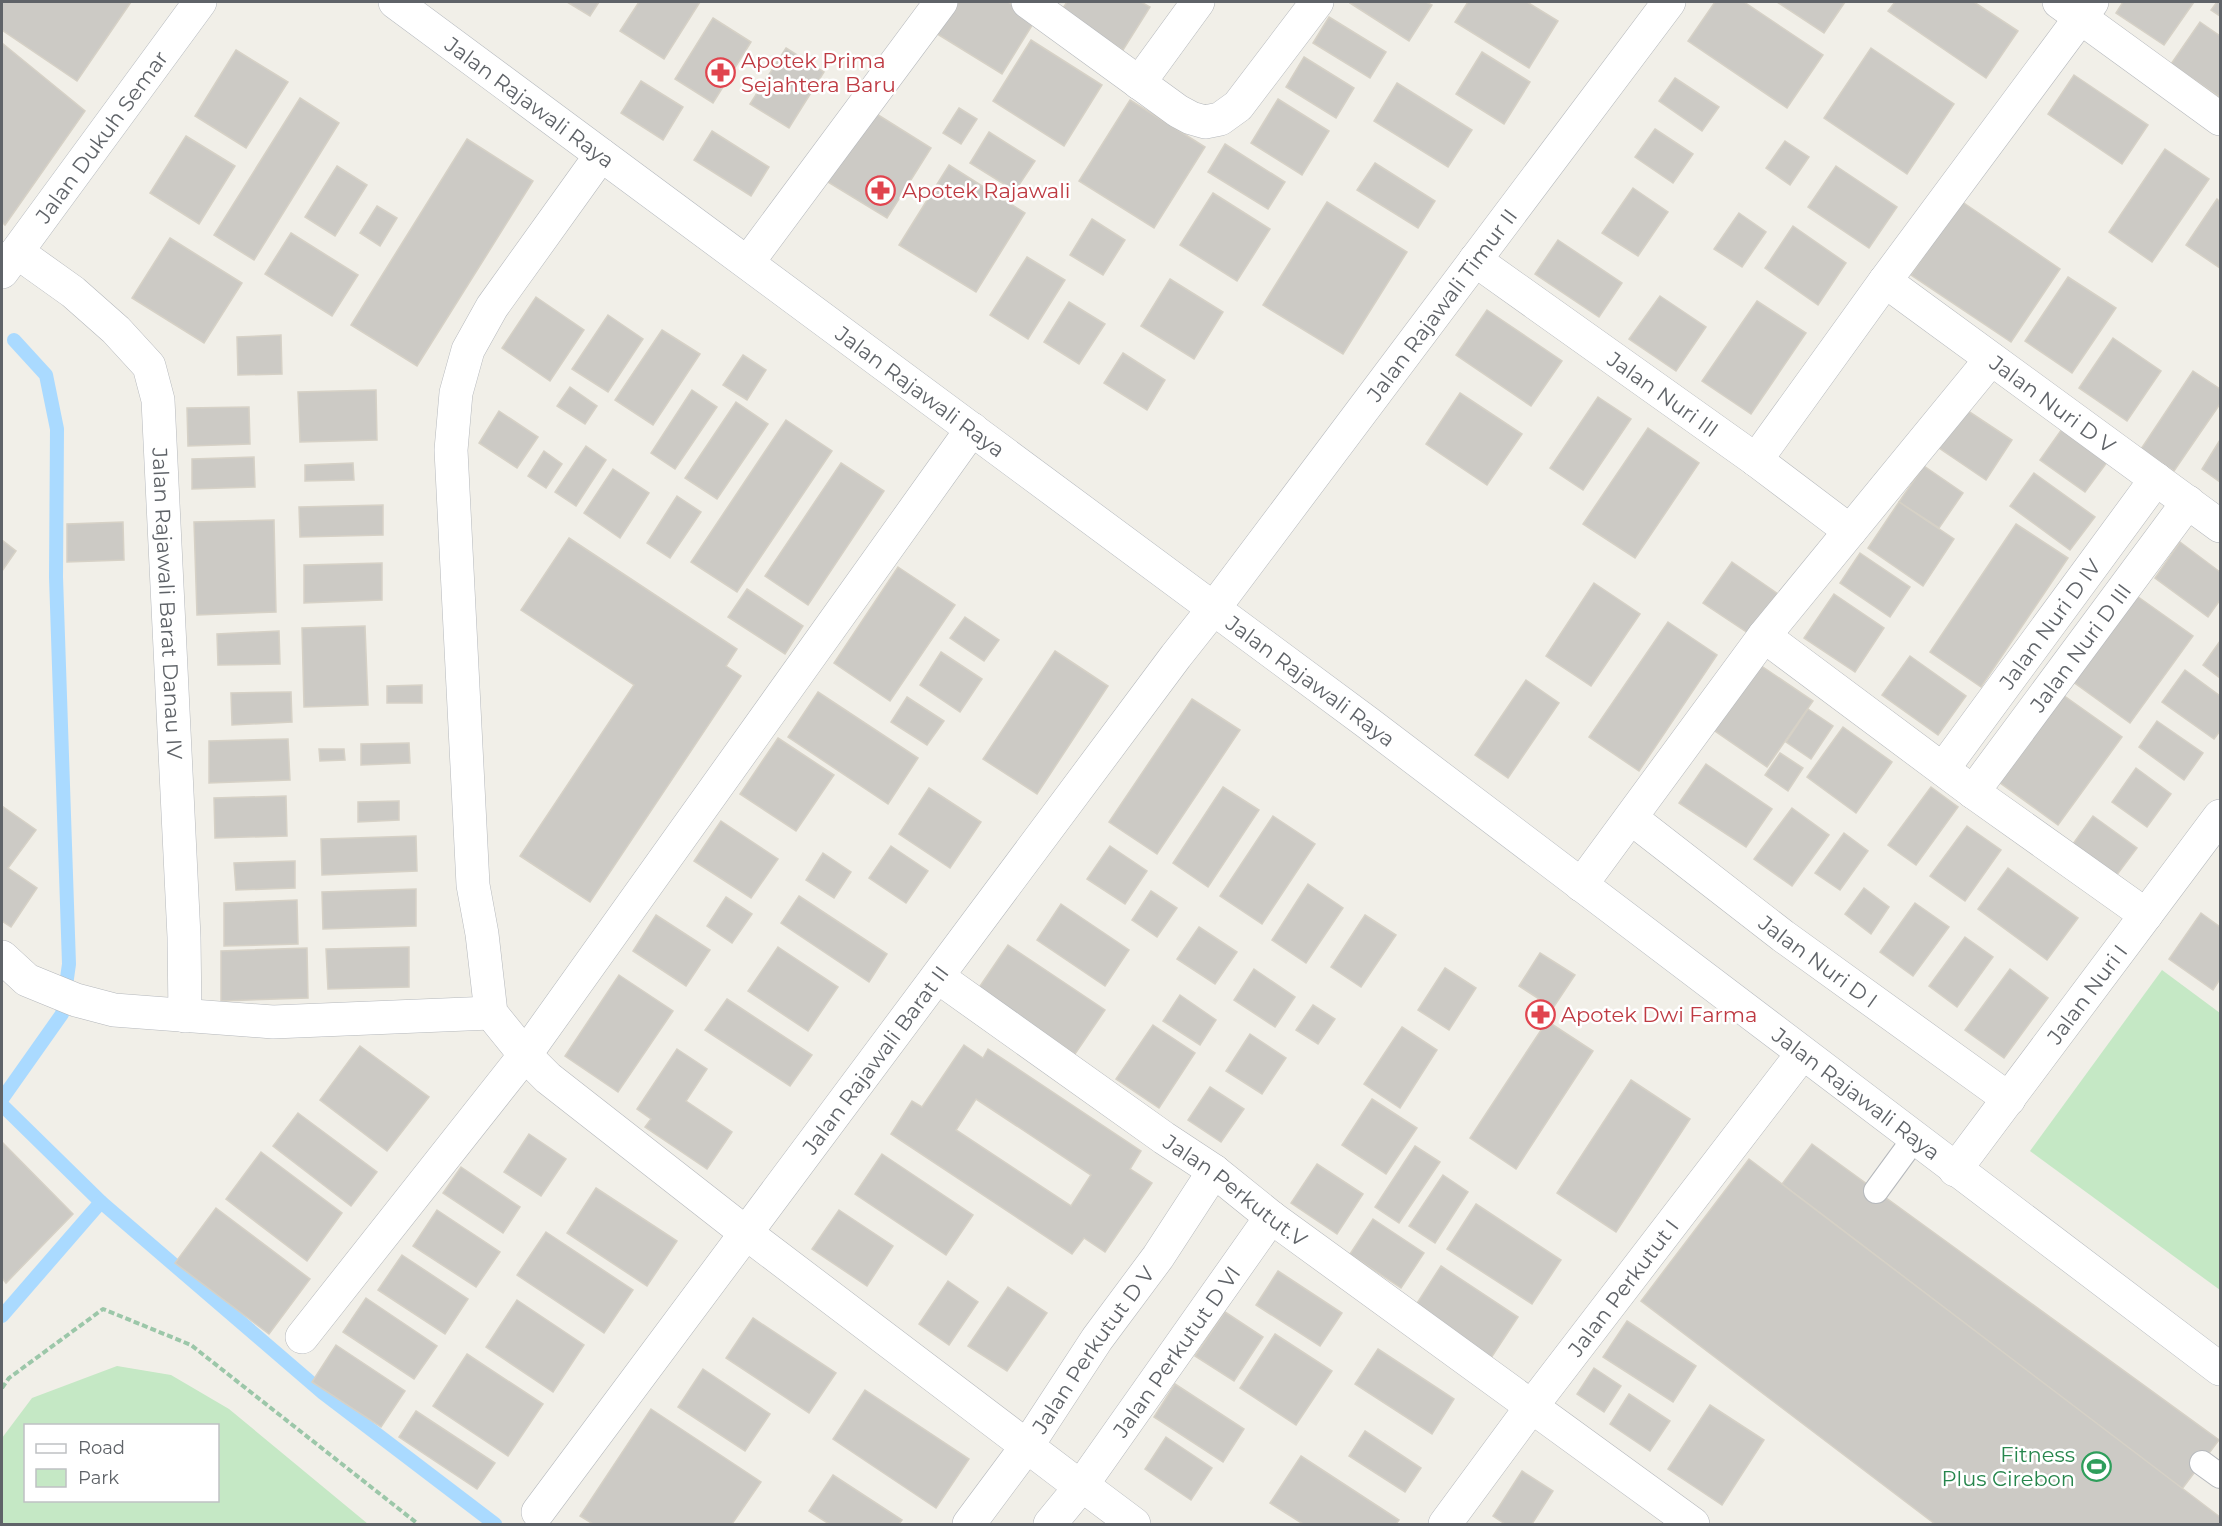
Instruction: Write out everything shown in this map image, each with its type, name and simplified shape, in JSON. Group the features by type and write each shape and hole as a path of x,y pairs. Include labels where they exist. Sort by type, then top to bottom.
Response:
{"street":[{"name":"Jalan Dukuh Semar","path":"9,262 200,2"},
{"name":"Jalan Rajawali Raya","path":"395,2 1214,608 2220,1369"},
{"path":"748,262 941,2"},
{"path":"1028,2 1139,83 1191,118 1206,122 1220,119 1238,105 1317,2"},
{"path":"1139,83 1198,2"},
{"name":"Jalan Rajawali Timur II","path":"1214,608 1669,2"},
{"path":"1756,460 1885,281 2050,61 2077,7 2220,119"},
{"path":"601,156 492,307 468,350 456,393 451,450 473,885 482,934 491,1013 525,1055 548,1078 746,1233 1078,1485 1082,1485 1134,1524"},
{"name":"Jalan Nuri III","path":"1475,260 1756,460 1850,531"},
{"name":"Jalan Rajawali Barat Danau IV","path":"9,262 73,292 123,337 149,366 158,400 184,937 184,1016"},
{"name":"Jalan Nuri D V","path":"1885,281 2220,526"},
{"path":"1581,885 1764,636 1991,359"},
{"path":"303,1337 525,1055 972,429"},
{"name":"Jalan Nuri D IV","path":"1943,769 2156,479"},
{"name":"Jalan Nuri D III","path":"1973,792 2188,502"},
{"name":"Jalan Rajawali Barat II","path":"538,1512 1214,608"},
{"path":"1764,636 1973,792 2146,915"},
{"name":"Jalan Nuri I","path":"1955,1170 2220,816"},
{"name":"Jalan Nuri D I","path":"1631,818 1783,936 2009,1099"},
{"path":"10,971 76,1000 114,1010 273,1022 491,1013"},
{"name":"Jalan Perkutut.V","path":"938,977 1214,1171 1271,1217 1693,1524"},
{"name":"Jalan Perkutut I","path":"1445,1524 1532,1406 1802,1054"},
{"name":"Jalan Perkutut D V","path":"969,1524 1027,1446 1097,1339 1158,1257 1214,1171"},
{"name":"Jalan Perkutut D VI","path":"1082,1485 1271,1217"},
{"path":"1050,1524 1082,1485"}],"lane":[{"path":"1876,1191 1914,1139"}],"path":[{"path":"2,1388 9,1378 103,1309 191,1345 418,1524"}],"green space":[{"path":"2162,970 2220,1013 2220,1290 2030,1151"},
{"path":"117,1366 171,1375 229,1409 368,1524 2,1524 2,1438 32,1398"}],"building":[{"path":"2,2 131,2 77,81 2,30"},
{"path":"567,2 599,2 590,16"},
{"path":"639,2 700,2 664,59 620,31"},
{"path":"953,2 1008,2 1036,19 1002,74 934,32"},
{"path":"1067,2 1141,2 1150,7 1123,50 1061,11"},
{"path":"1351,2 1426,2 1432,5 1409,41"},
{"path":"1468,2 1527,2 1558,21 1529,68 1455,22"},
{"path":"1715,2 1744,2 1823,55 1787,108 1688,41"},
{"path":"1777,2 1845,2 1824,33"},
{"path":"1895,2 1974,2 2018,31 1986,78 1888,11"},
{"path":"2123,2 2194,2 2164,45 2116,13"},
{"path":"2217,2 2220,2 2220,16 2211,10"},
{"path":"1329,17 1386,52 1370,78 1313,43"},
{"path":"713,18 751,42 713,103 675,79"},
{"path":"2200,22 2220,36 2220,97 2171,64"},
{"path":"1031,40 1102,85 1064,146 993,101"},
{"path":"2,43 85,111 5,225 2,222"},
{"path":"786,48 824,72 789,128 750,104"},
{"path":"1871,48 1954,104 1907,174 1824,118"},
{"path":"236,50 288,82 246,148 195,116"},
{"path":"1482,52 1530,82 1504,124 1456,94"},
{"path":"1304,57 1354,88 1336,118 1286,87"},
{"path":"2074,75 2148,125 2122,164 2048,114"},
{"path":"1675,78 1719,107 1702,131 1659,101"},
{"path":"641,81 683,107 663,140 621,113"},
{"path":"1397,83 1472,130 1448,167 1374,121"},
{"path":"300,98 339,123 254,260 214,235"},
{"path":"1278,99 1329,131 1302,175 1251,143"},
{"path":"1130,100 1205,147 1154,228 1079,181"},
{"path":"867,108 931,148 887,218 823,179"},
{"path":"959,108 977,119 961,144 943,133"},
{"path":"1655,129 1693,154 1673,183 1635,157"},
{"path":"712,131 769,167 751,196 694,160"},
{"path":"989,132 1035,161 1015,191 970,163"},
{"path":"186,136 235,166 199,224 150,193"},
{"path":"467,139 533,181 417,366 351,325"},
{"path":"1785,141 1809,157 1790,185 1766,168"},
{"path":"1225,144 1285,182 1268,209 1208,172"},
{"path":"2165,149 2209,179 2152,262 2109,232"},
{"path":"1375,163 1435,201 1418,228 1357,190"},
{"path":"949,165 1025,213 976,292 899,245"},
{"path":"337,166 367,185 335,236 305,217"},
{"path":"1836,166 1897,207 1869,248 1808,207"},
{"path":"1633,188 1668,212 1638,256 1602,233"},
{"path":"1213,193 1270,229 1237,281 1180,245"},
{"path":"2217,199 2220,202 2220,268 2186,245"},
{"path":"1961,201 2060,269 2011,342 1911,275"},
{"path":"1327,202 1407,252 1343,354 1263,305"},
{"path":"377,206 397,218 380,246 360,233"},
{"path":"1739,213 1766,232 1742,267 1714,249"},
{"path":"1092,219 1125,240 1103,275 1070,255"},
{"path":"1793,226 1846,263 1818,305 1765,268"},
{"path":"291,233 358,275 332,316 265,274"},
{"path":"170,238 242,283 204,343 132,298"},
{"path":"1558,240 1622,283 1599,317 1535,274"},
{"path":"1027,257 1065,280 1028,339 990,315"},
{"path":"2068,277 2116,308 2072,373 2025,341"},
{"path":"1170,279 1223,312 1194,359 1141,326"},
{"path":"1660,296 1706,327 1676,371 1629,339"},
{"path":"536,297 584,330 550,381 502,348"},
{"path":"1757,301 1806,333 1751,414 1702,381"},
{"path":"1069,302 1105,324 1079,364 1044,342"},
{"path":"1487,310 1562,361 1531,406 1456,355"},
{"path":"608,315 643,339 608,392 572,369"},
{"path":"662,330 700,354 653,425 615,400"},
{"path":"281,335 282,374 238,375 237,337"},
{"path":"2113,338 2161,371 2127,421 2079,388"},
{"path":"1123,353 1165,380 1147,410 1104,383"},
{"path":"743,355 766,370 747,400 723,385"},
{"path":"2193,371 2220,389 2220,404 2174,471 2141,449"},
{"path":"570,387 597,406 585,424 557,406"},
{"path":"376,390 377,440 300,442 298,392"},
{"path":"692,390 717,407 675,469 651,453"},
{"path":"1460,393 1522,434 1487,485 1426,444"},
{"path":"1598,397 1631,419 1583,490 1550,468"},
{"path":"736,402 768,424 717,499 685,478"},
{"path":"249,407 250,444 188,446 187,408"},
{"path":"1965,409 2012,440 1986,480 1939,448"},
{"path":"499,411 538,437 517,468 479,443"},
{"path":"786,420 832,451 737,592 691,562"},
{"path":"1648,428 1699,463 1635,558 1583,524"},
{"path":"2062,429 2108,461 2085,492 2040,460"},
{"path":"2220,440 2220,482 2202,469"},
{"path":"586,446 606,460 576,506 555,492"},
{"path":"544,451 562,464 546,488 528,476"},
{"path":"254,457 255,487 192,489 192,459"},
{"path":"353,463 354,480 305,481 305,465"},
{"path":"841,463 884,491 808,605 765,576"},
{"path":"1924,466 1963,493 1939,528 1899,502"},
{"path":"613,469 649,493 620,538 584,513"},
{"path":"2034,473 2095,517 2070,550 2010,506"},
{"path":"677,496 701,512 670,558 647,543"},
{"path":"1899,502 1954,539 1923,586 1868,548"},
{"path":"383,505 383,535 300,537 299,507"},
{"path":"274,520 276,612 197,615 194,522"},
{"path":"123,522 124,560 67,562 67,524"},
{"path":"2016,524 2068,558 1981,687 1930,652"},
{"path":"569,538 737,649 726,666 741,676 590,902 520,856 634,685 521,610"},
{"path":"2,540 16,551 2,571"},
{"path":"2180,542 2220,572 2220,600 2208,617 2155,578"},
{"path":"1860,553 1910,587 1890,617 1840,583"},
{"path":"1732,562 1778,594 1751,635 1703,603"},
{"path":"382,563 382,600 304,603 304,565"},
{"path":"898,567 955,605 890,701 834,663"},
{"path":"1594,583 1640,614 1591,686 1546,656"},
{"path":"747,589 803,626 785,654 728,617"},
{"path":"2127,589 2193,636 2130,723 2065,676"},
{"path":"1834,594 1884,628 1855,672 1804,638"},
{"path":"965,617 999,640 984,661 950,638"},
{"path":"1668,622 1717,655 1639,771 1589,737"},
{"path":"365,626 368,705 304,707 302,628"},
{"path":"279,631 280,664 218,665 217,634"},
{"path":"2220,641 2220,678 2203,665"},
{"path":"1055,651 1108,686 1037,794 983,759"},
{"path":"941,652 982,679 960,712 920,685"},
{"path":"1910,656 1966,696 1938,735 1882,695"},
{"path":"1757,663 1813,701 1767,767 1712,729"},
{"path":"2185,670 2220,696 2220,731 2214,739 2162,702"},
{"path":"1526,680 1559,703 1508,778 1475,755"},
{"path":"422,685 422,703 387,703 387,686"},
{"path":"2056,690 2122,737 2058,825 1992,777"},
{"path":"291,692 292,722 232,725 231,693"},
{"path":"818,692 918,758 888,804 788,737"},
{"path":"907,697 944,721 927,745 891,722"},
{"path":"1192,699 1240,730 1157,854 1109,822"},
{"path":"1808,709 1833,726 1811,759 1786,742"},
{"path":"2157,721 2203,753 2184,780 2139,747"},
{"path":"1843,727 1892,762 1856,813 1807,777"},
{"path":"778,738 834,775 796,831 740,794"},
{"path":"288,739 290,780 209,783 209,741"},
{"path":"409,743 410,763 361,765 361,744"},
{"path":"319,749 344,749 345,760 320,761"},
{"path":"1780,753 1803,768 1788,791 1765,775"},
{"path":"1706,764 1772,809 1746,847 1679,803"},
{"path":"2136,768 2171,794 2147,827 2112,802"},
{"path":"1223,787 1259,810 1208,887 1173,863"},
{"path":"1931,787 1958,807 1916,865 1888,845"},
{"path":"929,788 981,822 950,868 899,834"},
{"path":"286,796 287,836 215,838 214,798"},
{"path":"399,801 399,820 358,822 358,802"},
{"path":"2,806 36,830 8,868 37,888 11,927 2,921"},
{"path":"1792,808 1829,835 1792,886 1754,859"},
{"path":"1273,816 1315,844 1262,924 1220,896"},
{"path":"2093,816 2137,848 2113,880 2070,848"},
{"path":"721,821 778,859 751,898 694,861"},
{"path":"1967,826 2001,850 1965,901 1930,876"},
{"path":"1844,833 1868,851 1840,890 1815,873"},
{"path":"416,836 417,871 322,875 321,839"},
{"path":"891,846 928,871 906,903 869,878"},
{"path":"1110,846 1147,871 1125,904 1087,879"},
{"path":"823,853 851,872 834,898 806,880"},
{"path":"295,861 295,888 236,890 234,863"},
{"path":"2008,868 2078,918 2047,960 1978,909"},
{"path":"1308,884 1343,908 1306,963 1272,940"},
{"path":"1864,888 1889,907 1871,934 1845,914"},
{"path":"416,889 416,926 323,929 322,892"},
{"path":"1151,891 1177,908 1157,937 1132,920"},
{"path":"799,896 887,954 869,982 781,923"},
{"path":"726,897 752,914 732,943 707,926"},
{"path":"297,900 298,944 224,946 224,903"},
{"path":"1915,903 1949,927 1913,976 1880,952"},
{"path":"1061,904 1129,950 1105,986 1037,940"},
{"path":"2201,913 2220,927 2220,979 2213,990 2169,959"},
{"path":"656,915 710,950 686,986 633,951"},
{"path":"1365,915 1396,935 1361,987 1331,967"},
{"path":"1199,927 1237,952 1215,984 1177,959"},
{"path":"1965,937 1993,957 1957,1007 1929,986"},
{"path":"1008,945 1105,1010 1075,1054 978,989"},
{"path":"409,947 409,987 328,989 326,949"},
{"path":"778,947 838,987 808,1031 748,991"},
{"path":"307,948 308,998 221,1001 221,951"},
{"path":"1540,953 1575,975 1553,1008 1519,986"},
{"path":"1445,968 1476,988 1449,1030 1418,1010"},
{"path":"1254,969 1295,997 1275,1027 1234,1000"},
{"path":"2010,969 2048,998 2004,1058 1965,1030"},
{"path":"619,975 673,1011 618,1092 565,1056"},
{"path":"1180,995 1216,1020 1200,1045 1163,1021"},
{"path":"727,999 812,1055 790,1086 705,1030"},
{"path":"1313,1005 1335,1019 1318,1044 1296,1030"},
{"path":"1547,1021 1593,1051 1516,1169 1470,1138"},
{"path":"1153,1025 1195,1053 1159,1108 1116,1079"},
{"path":"1402,1027 1437,1050 1400,1108 1364,1084"},
{"path":"1250,1034 1286,1058 1262,1094 1226,1071"},
{"path":"964,1045 983,1058 988,1049 1141,1151 1130,1169 1152,1183 1105,1252 1084,1238 1072,1254 891,1134 912,1101 922,1107","holes":["976,1099 1091,1175 1071,1206 956,1130"]},
{"path":"360,1046 429,1097 387,1151 320,1100"},
{"path":"677,1049 707,1069 686,1101 732,1132 707,1169 645,1127 651,1119 637,1109"},
{"path":"1631,1080 1690,1119 1616,1232 1557,1193"},
{"path":"1210,1087 1244,1109 1221,1142 1188,1120"},
{"path":"1372,1099 1417,1128 1386,1174 1342,1145"},
{"path":"298,1113 377,1172 351,1206 273,1146"},
{"path":"529,1134 566,1159 541,1196 504,1172"},
{"path":"2,1142 73,1214 6,1283 2,1278"},
{"path":"1812,1144 2219,1440 2182,1489 1782,1184"},
{"path":"1415,1146 1440,1162 1399,1223 1375,1207"},
{"path":"261,1152 342,1213 307,1261 226,1199"},
{"path":"882,1154 973,1215 946,1255 855,1194"},
{"path":"1749,1159 2220,1517 2220,1524 1935,1524 1641,1301"},
{"path":"1317,1164 1363,1194 1337,1234 1291,1203"},
{"path":"461,1167 520,1207 503,1233 443,1193"},
{"path":"1443,1175 1468,1192 1435,1243 1409,1226"},
{"path":"596,1188 677,1241 647,1286 567,1233"},
{"path":"1476,1204 1561,1260 1532,1304 1447,1249"},
{"path":"216,1208 310,1279 269,1334 175,1263"},
{"path":"437,1210 500,1252 476,1287 413,1246"},
{"path":"839,1210 893,1246 867,1286 812,1249"},
{"path":"1373,1219 1424,1253 1401,1288 1350,1254"},
{"path":"546,1232 633,1290 604,1333 517,1275"},
{"path":"402,1255 468,1299 445,1334 378,1290"},
{"path":"1441,1266 1518,1317 1491,1358 1414,1308"},
{"path":"1278,1271 1342,1313 1320,1346 1256,1305"},
{"path":"948,1281 978,1302 949,1345 919,1324"},
{"path":"1008,1287 1047,1313 1007,1371 968,1346"},
{"path":"366,1298 437,1346 414,1379 343,1332"},
{"path":"517,1300 584,1345 553,1392 486,1347"},
{"path":"1225,1312 1263,1337 1234,1381 1195,1356"},
{"path":"753,1318 836,1373 809,1413 726,1358"},
{"path":"1627,1321 1696,1366 1673,1402 1603,1357"},
{"path":"1275,1334 1332,1371 1296,1425 1240,1388"},
{"path":"336,1345 405,1391 381,1427 312,1382"},
{"path":"1378,1349 1454,1399 1432,1434 1355,1384"},
{"path":"467,1354 543,1404 508,1456 433,1406"},
{"path":"1594,1368 1621,1386 1604,1412 1577,1394"},
{"path":"703,1369 770,1414 745,1451 678,1407"},
{"path":"1175,1384 1244,1429 1223,1462 1154,1417"},
{"path":"865,1390 969,1459 936,1508 833,1439"},
{"path":"1629,1394 1670,1421 1650,1451 1610,1424"},
{"path":"1710,1405 1764,1440 1722,1505 1668,1469"},
{"path":"651,1409 761,1482 732,1524 593,1524 580,1516"},
{"path":"416,1411 495,1463 477,1489 399,1437"},
{"path":"1365,1431 1421,1468 1405,1492 1349,1456"},
{"path":"1166,1437 1212,1468 1191,1500 1145,1469"},
{"path":"1301,1456 1399,1520 1396,1524 1303,1524 1270,1503"},
{"path":"1522,1471 1553,1491 1532,1524 1505,1524 1493,1516"},
{"path":"833,1475 902,1520 899,1524 829,1524 809,1511"}],"waterway":[{"path":"2,1099 62,1014 69,964 56,577 57,429 46,375 14,340"},
{"path":"2,1105 101,1202 323,1393 495,1524"},
{"path":"2,1316 101,1202"}],"place":[{"name":"Apotek Prima Sejahtera Baru","path":"720,72"},
{"name":"Apotek Rajawali","path":"881,190"},
{"name":"Apotek Dwi Farma","path":"1540,1014"},
{"name":"Fitness Plus Cirebon","path":"2096,1466"}]}
